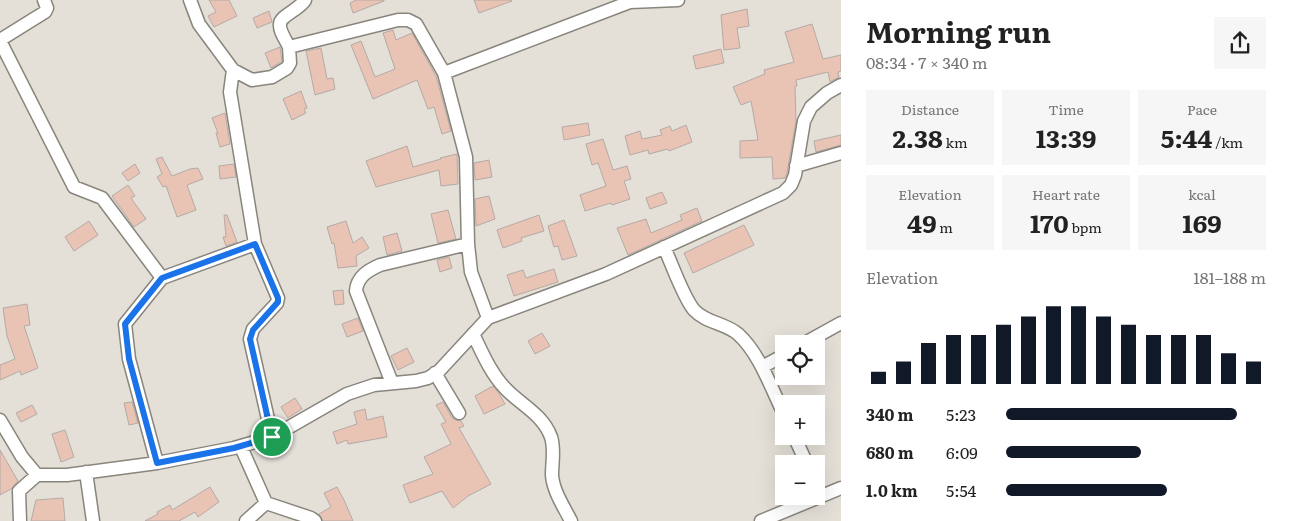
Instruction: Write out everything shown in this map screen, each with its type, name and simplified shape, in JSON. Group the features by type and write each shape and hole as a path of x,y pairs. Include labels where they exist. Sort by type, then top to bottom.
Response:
{"street":[{"path":"44,0 47,8 45,12 0,40 74,187 102,198 162,278"},
{"path":"190,0 199,24 233,70 252,80 272,77 287,68 290,63 289,46 280,21 300,7 305,0"},
{"path":"444,73 630,2 678,0"},
{"path":"289,46 398,20 408,20 416,24 444,73 466,157 468,244 471,272 488,318"},
{"path":"233,70 230,92 255,244 278,298 278,302 253,330 250,339 272,437"},
{"path":"20,521 20,491 37,475 66,475 157,463 241,446 272,437 347,394 374,385 428,378 488,318 606,274 783,193 791,185 804,121 811,107 827,93 841,85"},
{"path":"796,166 841,154"},
{"path":"157,463 129,359 125,324 162,278 255,244"},
{"path":"392,383 356,291 356,284 369,270 380,264 468,244"},
{"path":"664,247 693,309 705,319 724,325 748,345 762,367 775,395"},
{"path":"819,335 841,322"},
{"path":"473,334 491,369 504,388 540,418 551,436 554,452 552,477 556,492 571,521"},
{"path":"762,367 775,359"},
{"path":"435,373 459,413"},
{"path":"0,420 22,457 37,475"},
{"path":"241,446 266,503 311,518 314,521"},
{"path":"86,472 93,521"},
{"path":"825,489 841,488"},
{"path":"246,521 266,503"},
{"path":"761,521 790,505"}],"building":[{"path":"209,0 229,0 237,16 214,27 208,16 216,12"},
{"path":"356,0 384,1 353,13 350,3"},
{"path":"474,0 511,0 512,1 479,13"},
{"path":"747,9 749,26 737,28 740,48 724,50 721,15"},
{"path":"269,11 272,22 257,28 253,18"},
{"path":"812,24 823,59 841,55 841,71 838,72 839,77 830,82 828,72 796,80 796,121 787,173 785,178 773,179 772,157 740,158 740,141 758,140 751,101 741,105 733,87 765,74 764,70 794,62 785,32"},
{"path":"393,30 396,40 412,33 436,76 451,131 442,134 434,107 428,109 417,80 373,99 351,45 361,41 375,77 395,69 383,33"},
{"path":"280,47 282,61 271,68 265,53"},
{"path":"321,48 327,79 333,78 335,89 315,95 306,51"},
{"path":"721,49 724,63 696,69 693,56"},
{"path":"301,91 307,108 304,109 306,113 292,120 283,99"},
{"path":"225,113 230,144 220,147 216,133 218,133 212,118"},
{"path":"588,123 590,135 564,140 562,127"},
{"path":"686,125 692,142 669,151 668,149 649,154 648,150 630,155 625,136 640,131 642,139 662,135 660,130 670,126 672,131"},
{"path":"841,135 841,145 816,152 814,141"},
{"path":"603,139 613,170 627,166 631,179 624,181 630,199 585,211 580,195 606,186 598,163 592,165 586,144"},
{"path":"407,146 413,167 457,154 458,184 441,186 439,170 376,187 366,161"},
{"path":"162,157 172,176 198,168 203,179 187,185 196,210 177,217 166,186 163,187 157,177 162,174 156,159"},
{"path":"489,160 492,177 475,180 474,163"},
{"path":"135,164 140,173 128,181 122,173"},
{"path":"234,164 236,177 220,179 219,166"},
{"path":"128,185 135,196 131,198 146,219 134,227 112,196"},
{"path":"662,192 667,203 650,209 646,198"},
{"path":"489,196 495,219 476,226 475,199"},
{"path":"697,208 702,221 628,255 617,228 646,219 651,233 682,220 680,215"},
{"path":"448,210 456,239 438,243 431,214"},
{"path":"224,215 227,215 237,242 226,246 223,237 226,237"},
{"path":"539,215 544,231 521,238 522,241 503,248 497,230"},
{"path":"564,220 577,256 562,260 558,246 554,247 548,226"},
{"path":"89,221 98,235 74,251 65,237"},
{"path":"346,221 353,243 362,237 369,248 356,256 357,266 338,268 334,243 332,244 327,227"},
{"path":"744,225 754,245 693,273 684,253"},
{"path":"397,233 402,251 387,255 383,237"},
{"path":"449,257 452,268 440,272 437,260"},
{"path":"554,269 558,282 514,296 507,275 523,270 526,278"},
{"path":"343,290 344,304 335,305 333,291"},
{"path":"27,304 30,325 24,326 38,368 21,375 20,371 0,380 0,365 15,359 7,336 3,308"},
{"path":"358,318 363,331 347,337 342,324"},
{"path":"542,333 550,346 535,354 528,341"},
{"path":"407,348 414,362 398,370 391,356"},
{"path":"493,386 505,404 484,414 475,396"},
{"path":"295,398 302,409 288,418 281,407"},
{"path":"132,402 138,423 129,425 124,403"},
{"path":"443,402 452,418 461,421 464,426 459,428 491,484 468,496 453,508 442,491 410,503 403,485 433,474 424,457 451,444 441,424 446,422 436,405"},
{"path":"32,405 37,414 21,422 16,413"},
{"path":"365,409 367,420 383,416 387,437 348,444 347,440 337,444 333,432 357,424 354,412"},
{"path":"65,430 74,457 61,462 52,434"},
{"path":"0,450 18,481 11,489 0,495"},
{"path":"210,487 219,502 198,517 195,512 179,521 145,521 170,505 172,510"},
{"path":"337,487 353,521 323,521 319,514 331,507 324,493"},
{"path":"63,498 65,521 31,521 36,500"}],"route":[{"path":"255,244 278,298 278,302 253,330 250,339 272,437 234,448 157,463 129,359 125,324 162,278 255,244"}]}
